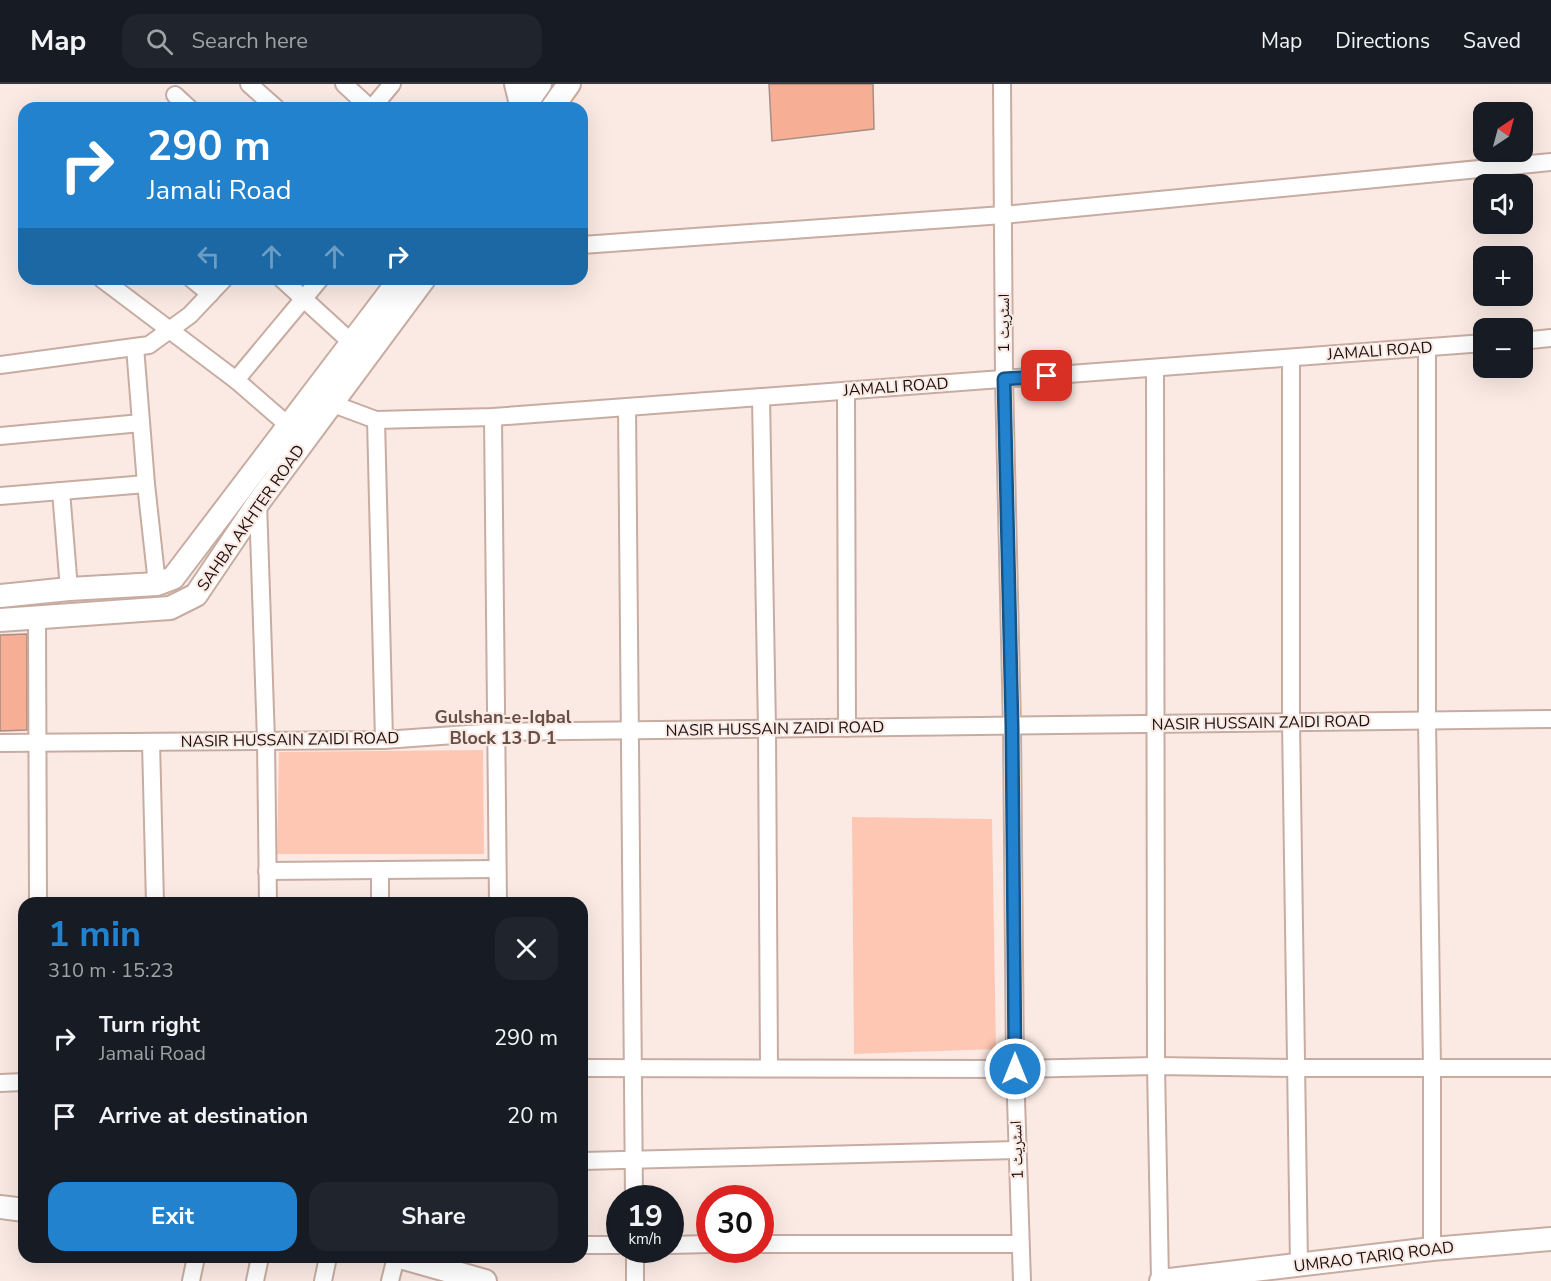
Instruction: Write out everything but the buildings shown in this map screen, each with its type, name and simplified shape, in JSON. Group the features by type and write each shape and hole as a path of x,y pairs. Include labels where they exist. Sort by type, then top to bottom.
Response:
{"main road":[{"path":"516,84 520,102"},
{"path":"526,102 540,84"},
{"path":"556,102 569,84"},
{"name":"SAHBA AKHTER ROAD","path":"0,620 170,608 196,595 289,426 396,285"},
{"name":"SAHBA AKHTER ROAD","path":"157,584 172,578 333,404 420,285"},
{"path":"0,596 157,584"},
{"path":"0,1208 18,1210"},
{"name":"UMRAO TARIQ ROAD","path":"1160,1281 1225,1277 1299,1265 1432,1249 1551,1239"},
{"path":"415,1263 456,1277 485,1281"}],"street":[{"path":"249,84 269,102"},
{"path":"344,84 364,102"},
{"path":"376,102 392,84"},
{"name":"اسٹریٹ 1","path":"1002,84 1004,379 1012,726 1015,1069 1022,1281"},
{"path":"175,95 183,102"},
{"path":"588,245 1003,215 1551,162"},
{"path":"110,285 236,380 289,426"},
{"path":"199,285 210,294"},
{"path":"0,365 149,345 190,315 218,285"},
{"path":"289,285 352,343"},
{"path":"236,380 315,285"},
{"path":"1533,339 1551,338"},
{"name":"JAMALI ROAD","path":"315,390 333,404 376,420 493,417 1473,344"},
{"path":"135,347 157,584"},
{"path":"1427,348 1427,720 1432,1249"},
{"path":"1291,358 1291,722 1299,1265"},
{"path":"1155,368 1156,1066 1160,1281"},
{"path":"846,391 847,728"},
{"path":"761,397 767,729 769,1068"},
{"path":"627,407 634,1185"},
{"path":"493,417 498,897"},
{"path":"376,420 384,740"},
{"path":"0,436 141,423"},
{"path":"0,496 146,484"},
{"path":"61,491 69,589"},
{"path":"249,497 266,741 268,897"},
{"path":"37,618 38,897"},
{"name":"NASIR HUSSAIN ZAIDI ROAD","path":"0,743 384,740 496,732 1551,719"},
{"path":"152,742 155,897"},
{"path":"267,871 497,869"},
{"path":"380,870 380,897"},
{"path":"588,1068 1015,1069 1156,1066 1551,1068"},
{"path":"0,1083 18,1082"},
{"path":"588,1161 1017,1150"},
{"path":"774,1244 1020,1244"},
{"path":"588,1245 606,1245"},
{"path":"191,1281 195,1263"},
{"path":"255,1281 259,1263"},
{"path":"323,1281 327,1263"},
{"path":"390,1281 396,1263"},
{"path":"634,1263 635,1281"}],"shaded area":[{"path":"483,750 484,854 277,854 279,752"},
{"path":"852,817 992,819 996,1049 854,1054"}],"district":[{"name":"Gulshan-e-Iqbal Block 13 D 1","path":"503,727"}],"route":[{"path":"1015,1069 1012,726 1004,379 1047,376"}]}
